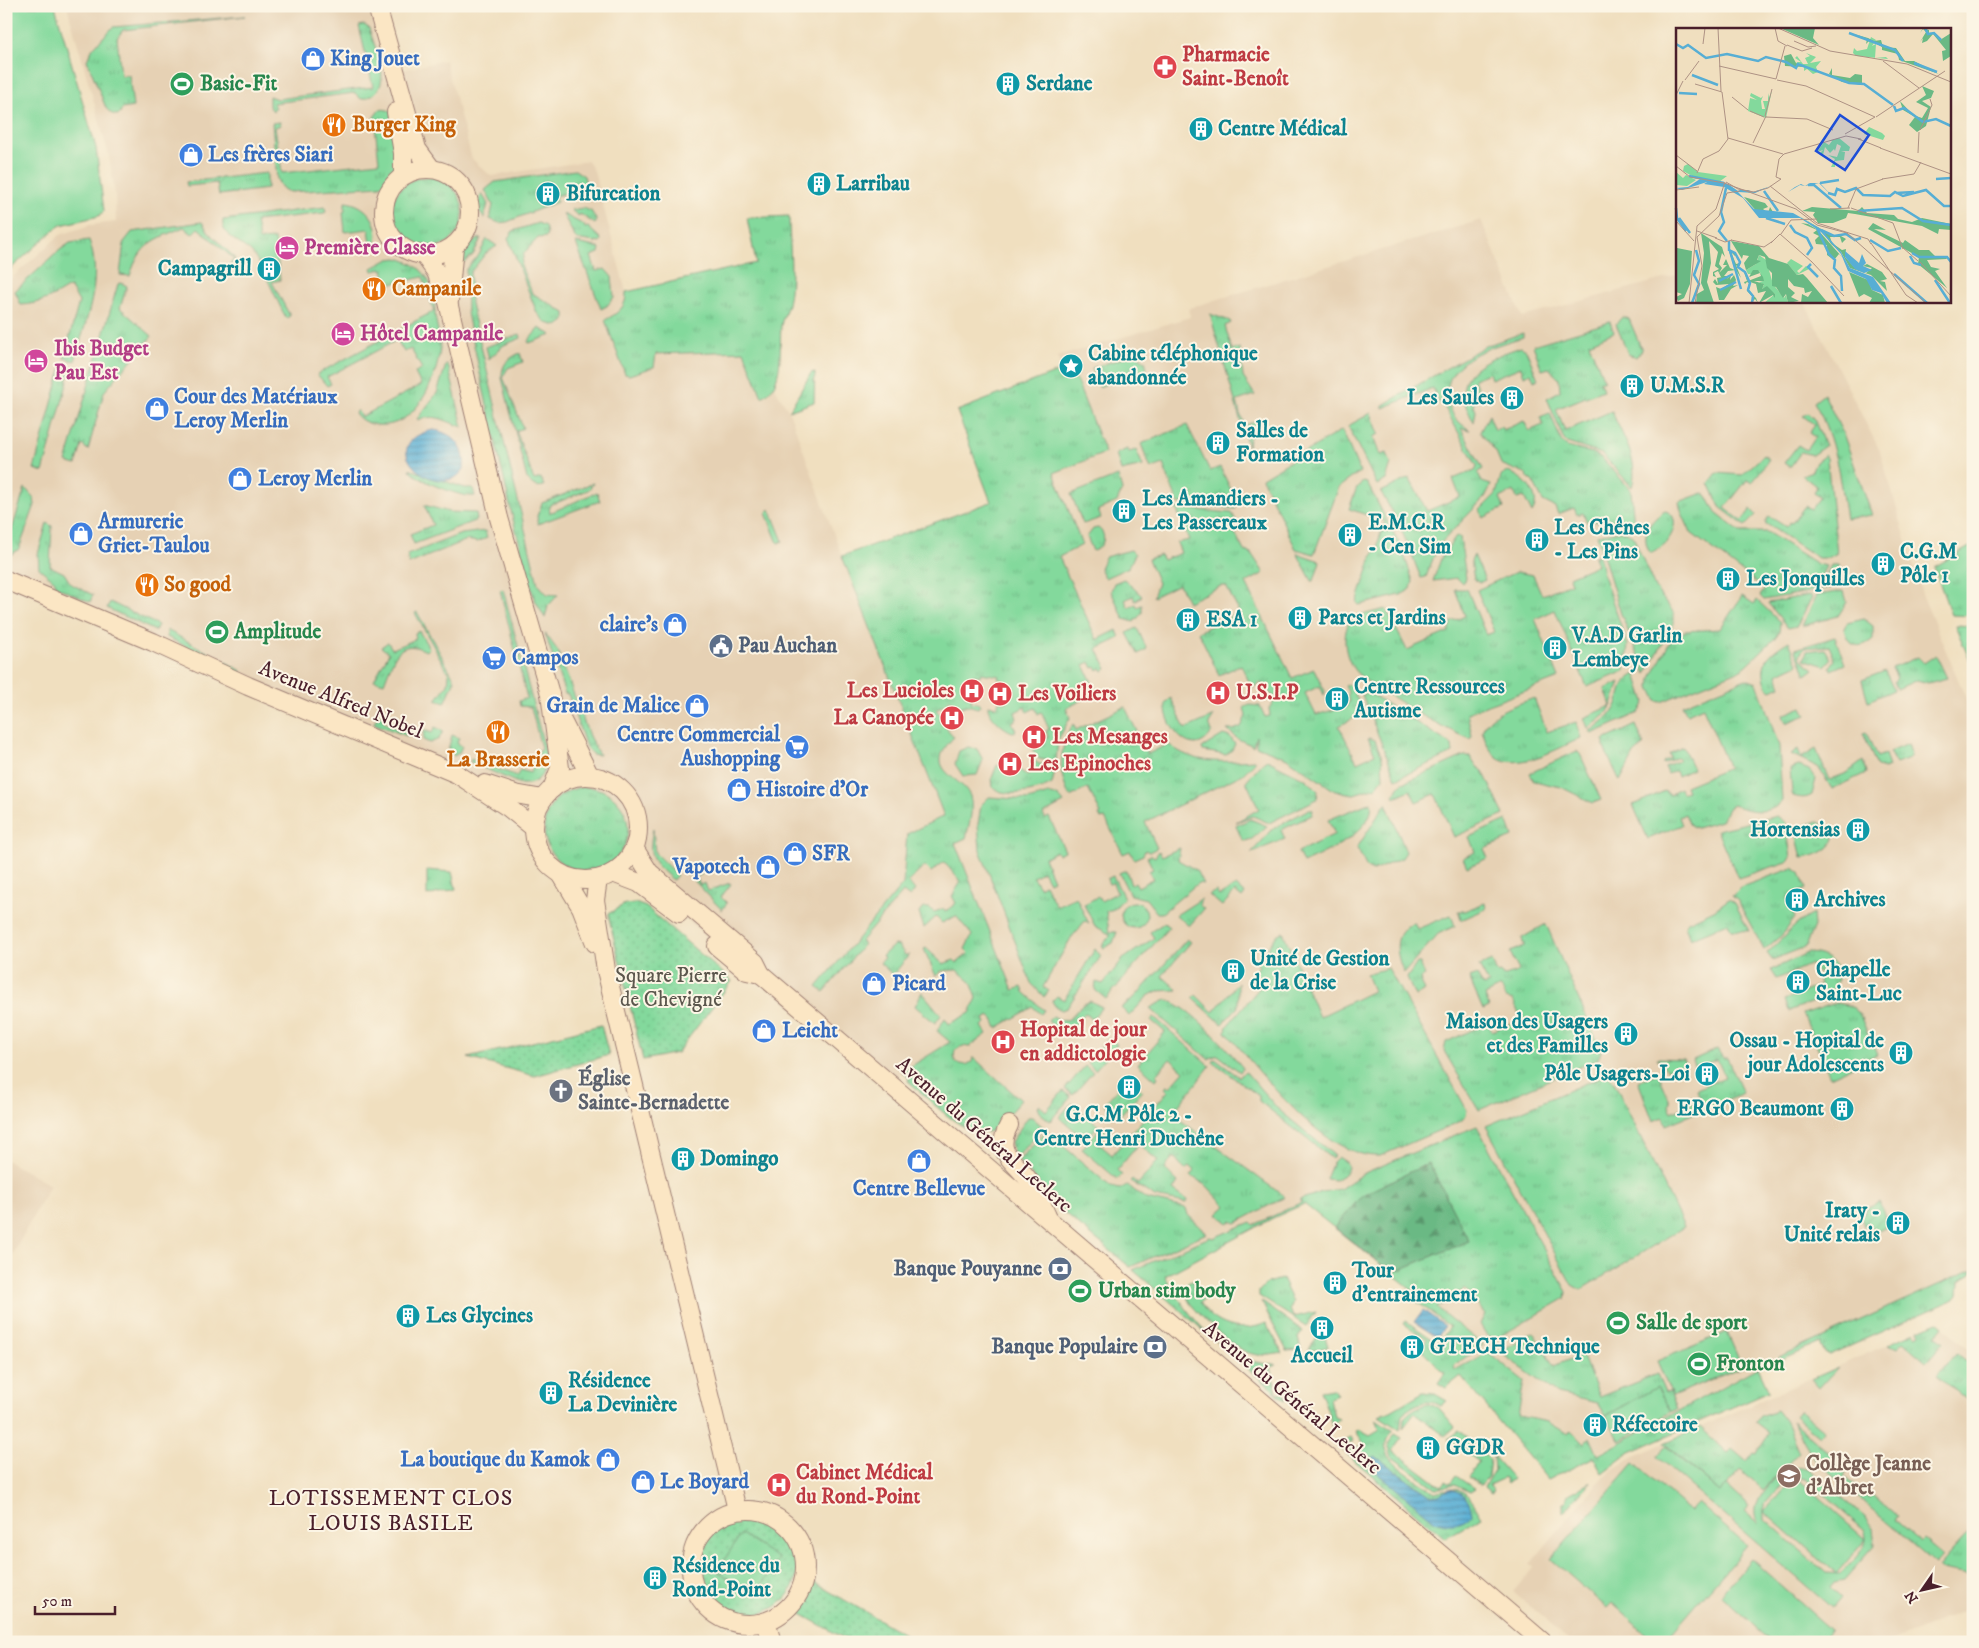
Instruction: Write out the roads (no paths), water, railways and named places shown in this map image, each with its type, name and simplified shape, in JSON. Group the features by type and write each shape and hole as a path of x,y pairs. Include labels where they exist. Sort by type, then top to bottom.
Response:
{"main road":[{"path":"377,6 417,149 431,168"},
{"path":"385,40 403,153 403,176"},
{"path":"431,168 453,177 462,186 468,197 471,216 469,226 454,246 445,252 424,255 402,247 393,238 386,227 384,214 386,199 392,186 403,176 416,170 431,168"},
{"path":"448,302 454,246"},
{"path":"424,255 436,272 448,302 499,518 550,694 573,746 590,776"},
{"name":"Avenue Alfred Nobel","path":"6,580 465,778 515,794 547,794"},
{"path":"547,794 570,779 590,776 610,783 627,797 634,810 638,824 634,848 626,862 606,876 585,881 561,874 550,866 541,855 536,842 534,828 536,813 560,768 550,694"},
{"name":"Avenue Alfred Nobel","path":"465,778 534,828"},
{"name":"Avenue du Général Leclerc","path":"634,848 649,872 755,962 761,974 1543,1642"},
{"path":"561,874 581,907 606,970"},
{"path":"606,876 595,900 606,970 737,1510"},
{"name":"Avenue du Général Leclerc","path":"606,876 639,883 682,915 747,972 761,974"},
{"path":"1009,1125 1003,1143 1005,1154 1028,1178 1051,1223"},
{"path":"737,1510 754,1510 770,1514 785,1523 797,1536 804,1553 805,1571 797,1598 781,1614 766,1622 751,1625 721,1618 708,1609 697,1594 691,1576 691,1557 697,1538 708,1525 721,1516 737,1510"},
{"path":"766,1622 772,1642"}],"water":[{"path":"433,430 447,434 461,448 464,469 453,478 440,480 427,476 416,469 408,458 407,447 415,437"},
{"path":"1423,1310 1445,1326 1437,1337 1414,1322"},
{"path":"1375,1456 1431,1496 1439,1495 1448,1489 1461,1494 1467,1500 1472,1514 1464,1521 1455,1524 1435,1521 1371,1468 1369,1461"}],"place":[{"name":"King Jouet","path":"313,59"},
{"name":"Pharmacie Saint-Benoît","path":"1165,67"},
{"name":"Basic-Fit","path":"182,84"},
{"name":"Serdane","path":"1008,84"},
{"name":"Burger King","path":"334,125"},
{"name":"Centre Médical","path":"1201,129"},
{"name":"Les frères Siari","path":"191,155"},
{"name":"Larribau","path":"819,184"},
{"name":"Bifurcation","path":"548,194"},
{"name":"Première Classe","path":"287,248"},
{"name":"Campagrill","path":"269,269"},
{"name":"Campanile","path":"374,289"},
{"name":"Hôtel Campanile","path":"343,334"},
{"name":"Ibis Budget Pau Est","path":"36,361"},
{"name":"Cabine téléphonique abandonnée","path":"1071,366"},
{"name":"U.M.S.R","path":"1632,386"},
{"name":"Les Saules","path":"1512,398"},
{"name":"Cour des Matériaux Leroy Merlin","path":"157,409"},
{"name":"Salles de Formation","path":"1218,443"},
{"name":"Leroy Merlin","path":"240,479"},
{"name":"Les Amandiers - Les Passereaux","path":"1124,511"},
{"name":"Armurerie Griet-Taulou","path":"81,534"},
{"name":"E.M.C.R - Cen Sim","path":"1350,535"},
{"name":"Les Chênes - Les Pins","path":"1537,540"},
{"name":"C.G.M Pôle 1","path":"1883,564"},
{"name":"Les Jonquilles","path":"1728,579"},
{"name":"So good","path":"147,585"},
{"name":"Parcs et Jardins","path":"1300,618"},
{"name":"ESA 1","path":"1188,620"},
{"name":"claire's","path":"675,625"},
{"name":"Amplitude","path":"217,632"},
{"name":"Pau Auchan","path":"721,646"},
{"name":"V.A.D Garlin Lembeye","path":"1555,648"},
{"name":"Campos","path":"494,658"},
{"name":"Les Lucioles","path":"972,691"},
{"name":"U.S.I.P","path":"1218,693"},
{"name":"Les Voiliers","path":"1000,694"},
{"name":"Centre Ressources Autisme","path":"1337,699"},
{"name":"Grain de Malice","path":"697,706"},
{"name":"La Canopée","path":"952,718"},
{"name":"La Brasserie","path":"498,732"},
{"name":"Les Mesanges","path":"1034,737"},
{"name":"Centre Commercial Aushopping","path":"797,747"},
{"name":"Les Epinoches","path":"1010,764"},
{"name":"Histoire d'Or","path":"739,790"},
{"name":"Hortensias","path":"1858,830"},
{"name":"SFR","path":"795,854"},
{"name":"Vapotech","path":"768,867"},
{"name":"Archives","path":"1797,900"},
{"name":"Unité de Gestion de la Crise","path":"1233,971"},
{"name":"Chapelle Saint-Luc","path":"1798,982"},
{"name":"Picard","path":"874,984"},
{"name":"Leicht","path":"764,1031"},
{"name":"Maison des Usagers et des Familles","path":"1626,1034"},
{"name":"Hopital de jour en addictologie","path":"1003,1042"},
{"name":"Ossau - Hopital de jour Adolescents","path":"1901,1053"},
{"name":"Pôle Usagers-Loi","path":"1707,1074"},
{"name":"G.C.M Pôle 2 - Centre Henri Duchêne","path":"1129,1087"},
{"name":"Église Sainte-Bernadette","path":"561,1091"},
{"name":"ERGO Beaumont","path":"1842,1109"},
{"name":"Domingo","path":"683,1159"},
{"name":"Centre Bellevue","path":"919,1161"},
{"name":"Iraty - Unité relais","path":"1898,1223"},
{"name":"Banque Pouyanne","path":"1060,1269"},
{"name":"Tour d'entrainement","path":"1335,1283"},
{"name":"Urban stim body","path":"1080,1291"},
{"name":"Les Glycines","path":"408,1316"},
{"name":"Salle de sport","path":"1618,1323"},
{"name":"Accueil","path":"1322,1328"},
{"name":"Banque Populaire","path":"1155,1347"},
{"name":"GTECH Technique","path":"1412,1347"},
{"name":"Fronton","path":"1699,1364"},
{"name":"Résidence La Devinière","path":"551,1393"},
{"name":"Réfectoire","path":"1595,1425"},
{"name":"GGDR","path":"1428,1448"},
{"name":"La boutique du Kamok","path":"608,1460"},
{"name":"Collège Jeanne d'Albret","path":"1789,1476"},
{"name":"Le Boyard","path":"643,1482"},
{"name":"Cabinet Médical du Rond-Point","path":"779,1485"},
{"name":"Résidence du Rond-Point","path":"655,1578"}],"district":[{"name":"LOTISSEMENT CLOS LOUIS BASILE","path":"391,1510"}],"park label":[{"name":"Square Pierre de Chevigné","path":"671,988"}]}
